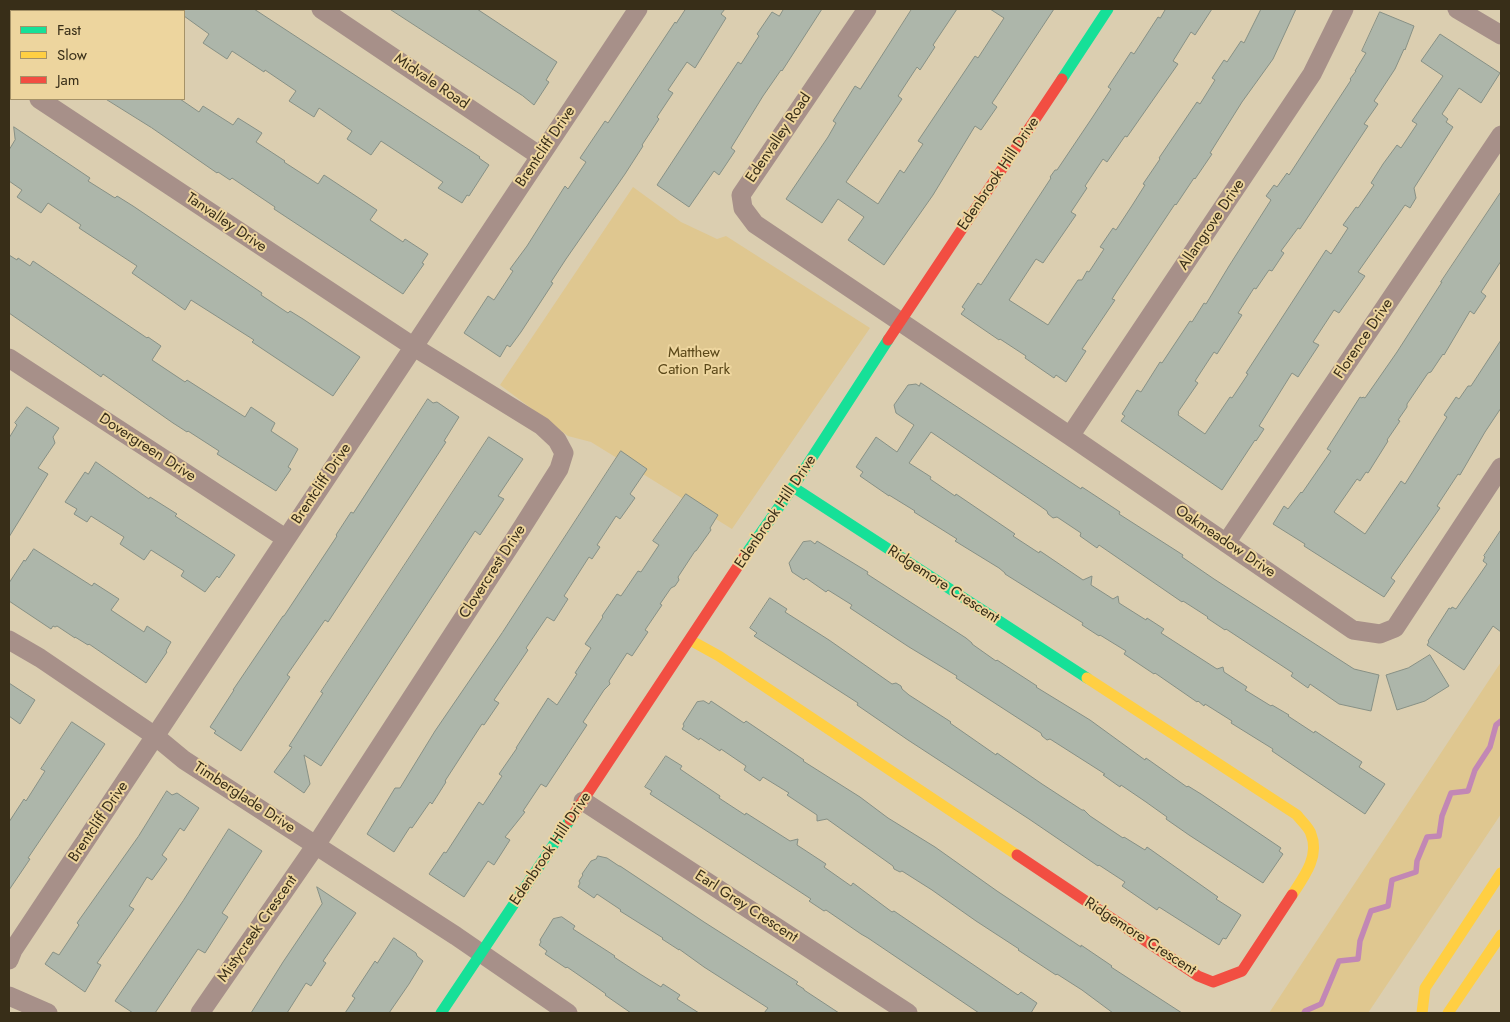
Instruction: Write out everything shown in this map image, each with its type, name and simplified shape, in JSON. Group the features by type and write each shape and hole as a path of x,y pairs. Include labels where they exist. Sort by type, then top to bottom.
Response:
{"street":[{"name":"Midvale Road","path":"321,9 540,156"},
{"name":"Brentcliff Drive","path":"9,960 13,950 285,538 638,9"},
{"name":"Edenvalley Road","path":"867,9 741,195 743,208 755,224 901,321"},
{"name":"Edenbrook Hill Drive","path":"441,1013 763,528 793,487 1108,9"},
{"name":"Allangrove Drive","path":"1070,436 1312,74 1344,9"},
{"path":"1457,9 1501,35"},
{"name":"Tanvalley Drive","path":"41,100 414,347"},
{"name":"Florence Drive","path":"1226,543 1501,135"},
{"name":"Oakmeadow Drive","path":"901,321 1353,630 1380,634 1395,628 1501,467"},
{"name":"Clovercrest Drive","path":"316,845 521,530 559,469 564,453 557,440 542,426 414,347"},
{"name":"Dovergreen Drive","path":"9,360 285,538"},
{"name":"Ridgemore Crescent","path":"690,640 719,656 1198,976 1213,982 1242,971 1307,872 1314,851 1311,833 1297,815 793,487"},
{"name":"Timberglade Drive","path":"9,640 40,658 156,736 184,760 481,953 568,1013"},
{"name":"Earl Grey Crescent","path":"583,801 908,1013"},
{"name":"Mistycreek Crescent","path":"200,1013 316,845"},
{"path":"1422,1013 1425,988 1501,873"},
{"path":"1448,1013 1501,935"},
{"path":"9,996 48,1013"}],"green space":[{"name":"Matthew Cation Park","path":"633,187 681,222 717,239 726,236 870,328 732,529 591,442 568,436 500,385"},
{"path":"1501,662 1501,814 1368,1013 1269,1013"}],"building":[{"path":"172,9 254,9 480,157 489,165 469,196 467,195 462,203 438,188 443,182 381,141 371,155 347,139 352,131 319,108 314,117 289,101 296,91 232,51 227,59 203,43 209,34 185,17 185,10"},
{"path":"390,9 477,9 557,62 546,80 549,82 534,105"},
{"path":"686,9 725,9 721,14 726,18 695,68 687,62 668,90 673,93 657,117 659,119 643,146 566,259 551,282 553,283 521,332 510,347 507,345 500,357 464,333 488,296 494,300 513,271 510,269 565,186 568,189 586,162 580,158 605,121 608,123 675,22"},
{"path":"784,9 822,9 782,71 763,96 731,148 735,151 719,175 714,171 689,207 657,185 738,62 741,64 759,36 757,34 772,12 779,16"},
{"path":"912,9 957,9 933,45 935,47 920,70 917,67 898,96 902,99 846,182 878,204 900,170 904,173 923,144 918,141 975,56 978,58 1004,18 990,9 1054,9 992,103 997,107 981,130 975,126 933,195 884,265 848,240 864,217 838,199 822,223 786,199 828,137 836,123 833,121 855,86 860,89"},
{"path":"1166,9 1212,9 1195,35 1191,32 1173,61 1178,64 1127,137 1125,136 1107,162 1103,159 1085,186 1087,188 1071,212 1076,215 1043,263 1036,259 1009,300 1048,325 1078,280 1082,280 1087,271 1089,272 1104,249 1100,247 1113,228 1116,230 1145,185 1143,184 1159,158 1197,102 1200,104 1215,80 1212,78 1224,60 1227,62 1241,41 1244,43 1261,9 1296,9 1273,59 1242,102 1210,153 1212,154 1175,204 1117,291 1112,299 1115,300 1082,349 1086,351 1066,382 1056,375 1054,378 1025,358 1026,356 961,314 965,309 962,307 978,283 981,285 1050,177 1057,170 1092,118 1111,89 1108,87 1131,52 1134,54 1158,17 1160,18"},
{"path":"1380,12 1414,26 1405,50 1374,101 1378,104 1364,124 1368,126 1300,229 1298,228 1281,251 1284,253 1272,271 1269,270 1256,289 1254,288 1238,313 1242,315 1217,354 1214,352 1195,381 1198,383 1178,412 1178,415 1205,434 1248,374 1246,373 1326,250 1331,254 1348,228 1343,225 1374,185 1371,183 1383,164 1397,145 1401,148 1417,124 1412,121 1443,76 1421,61 1440,34 1500,73 1481,103 1459,88 1442,114 1448,119 1446,122 1453,127 1414,188 1416,198 1410,208 1405,205 1358,272 1365,276 1339,313 1334,310 1313,342 1319,345 1298,377 1292,373 1259,426 1264,429 1222,490 1121,421 1125,416 1122,414 1137,390 1141,392 1190,321 1192,322 1204,303 1206,304 1271,200 1266,196 1274,185 1277,187 1287,173 1289,175 1351,80 1366,53 1362,51"},
{"path":"108,100 181,100 199,112 203,106 233,125 238,118 262,133 256,142 284,162 318,184 324,175 377,210 370,220 403,242 405,239 428,254 422,263 424,264 403,294 274,209 275,207 232,178 230,180 217,173"},
{"path":"14,127 90,178 88,181 115,198 117,196 133,206 262,293 261,295 288,313 290,311 360,357 333,396 252,342 254,340 191,300 185,310 132,273 137,266 79,228 81,225 48,203 41,213 17,197 22,190 9,181 9,150 15,140"},
{"path":"1501,192 1501,261 1481,292 1486,296 1474,314 1470,311 1444,355 1431,372 1428,373 1407,404 1398,420 1400,421 1368,473 1366,472 1360,481 1357,479 1334,512 1365,534 1401,481 1405,484 1447,417 1444,415 1456,397 1459,399 1468,386 1471,386 1501,340 1501,408 1460,475 1458,474 1437,506 1440,508 1391,578 1395,581 1384,597 1273,524 1284,506 1288,509 1302,493 1331,451 1327,449 1360,397 1365,398 1397,352"},
{"path":"9,255 17,260 18,258 30,266 33,261 161,346 152,360 185,382 187,380 245,417 251,407 275,423 271,431 298,449 288,467 291,469 276,491 217,454 219,451 173,423 103,374 101,377 9,313"},
{"path":"921,383 1081,489 1082,487 1120,512 1119,514 1183,555 1182,557 1214,579 1354,669 1379,675 1371,711 1339,704 1310,684 1308,688 1291,676 1293,673 1182,602 1099,545 1097,548 1080,536 1081,533 1057,517 1053,518 1040,506 931,432 909,463 955,496 956,494 1015,534 1013,536 1039,553 1040,551 1083,580 1092,576 1091,585 1113,599 1118,596 1119,603 1164,629 1161,633 1217,669 1223,667 1224,672 1247,687 1245,690 1289,715 1314,733 1315,731 1362,762 1359,767 1385,784 1365,814 1272,751 1273,749 1231,723 1232,721 1205,704 1204,706 1197,702 1154,674 1124,654 1126,651 1082,625 1083,623 1005,574 999,568 955,541 957,539 860,476 863,472 856,467 876,437 897,452 914,425 896,413 894,405 908,385 916,384 919,386"},
{"path":"428,399 433,403 437,402 459,417 444,441 446,442 328,622 325,620 287,675 290,677 241,751 214,733 216,731 210,727 351,512 353,513"},
{"path":"27,407 59,428 53,437 55,443 38,468 48,474 9,537 9,438 17,425 15,423"},
{"path":"489,437 523,459 498,496 504,499 480,535 475,531 321,766 304,755 310,784 304,793 274,772 292,747 289,746 323,693 321,692"},
{"path":"621,451 647,469 630,494 635,498 620,519 616,516 597,545 600,547 592,559 589,557 564,596 568,599 554,621 547,617 526,648 528,650 494,700 499,703 484,725 482,724 432,804 430,802 412,828 410,827 394,852 367,834 395,788 400,788 435,731 502,633"},
{"path":"96,462 149,499 150,497 177,514 175,516 235,555 219,578 217,576 205,592 181,576 184,571 151,550 144,560 120,544 124,537 91,516 87,522 74,514 77,509 65,502 85,472 88,474"},
{"path":"686,494 718,515 710,528 711,530 678,577 679,580 675,586 671,588 660,604 662,605 645,630 648,632 632,656 627,653 609,681 610,684 583,722 587,725 546,787 541,784 523,811 525,812 505,837 510,840 494,865 488,861 464,897 429,874 444,852 446,853 479,802 483,805 502,776 499,774 548,698 557,705 591,648 585,644 602,616 617,594 621,596 638,571 641,572 659,545 653,541"},
{"path":"1501,530 1501,632 1493,626 1464,670 1427,645 1428,641 1449,608 1456,609 1487,564 1483,561 1484,556"},
{"path":"811,541 815,544 817,541 868,572 867,574 966,638 996,661 1090,720 1145,760 1146,758 1281,848 1279,851 1283,854 1263,883 1189,835 1146,802 1103,775 1105,774 1050,739 1047,740 1041,733 956,678 957,676 850,608 852,605 828,590 826,592 806,578 804,580 792,572 789,563 803,542"},
{"path":"34,549 92,586 94,583 119,599 111,610 144,632 147,626 171,642 167,652 146,683 89,644 75,638 57,626 53,626 51,629 9,601 9,583 24,560"},
{"path":"770,598 787,609 785,612 892,684 896,683 901,686 909,695 951,722 996,755 997,753 1123,838 1145,850 1147,847 1218,897 1216,899 1241,915 1226,939 1223,938 1219,945 1159,907 1157,910 1122,886 1125,882 908,740 857,705 858,703 754,636 757,633 750,628"},
{"path":"1430,655 1449,686 1425,701 1397,710 1386,675 1408,668"},
{"path":"9,683 35,700 20,724 9,716"},
{"path":"704,701 709,704 711,701 744,723 746,721 803,761 860,797 888,818 935,847 997,891 1182,1013 1113,1013 1082,990 1018,950 932,890 902,871 894,869 893,866 827,819 817,821 817,815 787,795 789,793 763,777 760,781 744,770 746,766 721,749 720,751 682,729 683,724 697,702"},
{"path":"72,722 105,744 28,858 30,859 9,890 9,822 24,799 26,801 45,771 41,769"},
{"path":"666,756 682,766 680,769 745,815 746,813 790,841 798,839 797,845 826,864 824,867 851,886 853,883 892,912 894,911 1018,995 1021,992 1037,1003 1031,1013 979,1013 826,910 824,911 809,901 811,899 650,794 652,791 645,787"},
{"path":"167,791 172,795 177,793 199,808 184,831 180,828 162,855 167,859 152,880 147,877 129,906 134,909 97,963 101,965 85,992 45,964 53,952 59,955 79,925 77,923 138,837"},
{"path":"229,829 262,851 222,913 228,917 205,953 198,949 155,1013 133,1013 115,1001"},
{"path":"598,856 607,858 620,866 798,982 796,984 839,1013 764,1013 768,1008 597,894 594,898 578,887 582,874 591,861"},
{"path":"317,887 356,913 323,961 326,963 311,986 306,983 287,1013 251,1013 322,904"},
{"path":"562,917 575,926 573,929 614,957 661,987 663,984 680,995 677,999 699,1013 631,1013 567,967 545,954 547,951 539,945 540,940 553,919"},
{"path":"394,938 416,953 423,961 409,984 389,1013 345,1013 355,998 352,996 375,961 377,963"}],"waterway":[{"path":"1304,1013 1321,1004 1339,961 1358,959 1360,941 1371,911 1388,906 1392,880 1416,872 1417,861 1427,837 1439,836 1442,816 1451,793 1468,791 1475,770 1490,747 1496,725 1501,721"}],"traffic: fast":[{"path":"1062,79 1108,9"},
{"path":"746,554 793,487 888,340"},
{"path":"793,487 1087,678"},
{"path":"441,1013 570,820"}],"traffic: slow":[{"path":"690,640 719,656 1017,855"},
{"path":"1087,678 1297,815 1310,831 1314,850 1309,866 1292,895"},
{"path":"1422,1013 1425,988 1501,873"},
{"path":"1448,1013 1501,935"}],"traffic: jam":[{"path":"888,340 1062,79"},
{"path":"570,820 746,554"},
{"path":"1017,855 1198,976 1213,982 1242,971 1292,895"}]}
